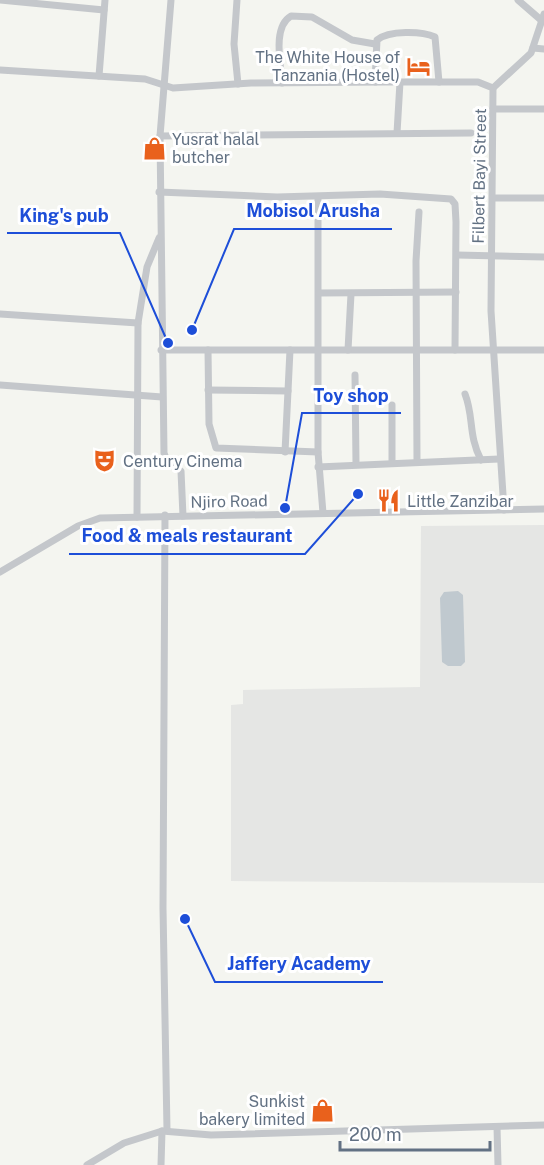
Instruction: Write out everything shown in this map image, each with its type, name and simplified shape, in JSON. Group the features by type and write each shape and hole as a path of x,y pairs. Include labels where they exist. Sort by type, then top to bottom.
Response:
{"street":[{"path":"0,0 51,2 104,10"},
{"path":"99,76 105,0"},
{"path":"171,0 160,136 162,398 164,453 168,464 181,471 183,516"},
{"path":"237,0 234,44 238,84"},
{"path":"493,88 527,59 543,17 518,0"},
{"path":"282,84 280,35 282,25 291,16 312,17 352,40 375,44"},
{"path":"375,82 375,44 380,37 390,34 435,36 439,82"},
{"path":"533,48 544,50"},
{"name":"Filbert Bayi Street","path":"0,70 145,79 164,86 194,88 238,84 375,82 478,82 493,88 492,351 504,510"},
{"path":"397,133 400,82"},
{"path":"493,109 544,109"},
{"path":"160,136 471,133"},
{"path":"159,192 226,196 318,197 380,194 451,199 456,208 455,350"},
{"path":"318,197 318,467 323,513"},
{"path":"493,198 544,198"},
{"path":"417,461 419,212"},
{"path":"137,517 138,323 147,267 160,236"},
{"path":"456,255 544,257"},
{"path":"319,293 456,292"},
{"path":"348,350 351,294"},
{"path":"0,314 138,323"},
{"path":"161,350 544,350"},
{"path":"208,351 209,424 214,446 218,449 318,452"},
{"path":"285,452 291,351"},
{"path":"355,375 356,464"},
{"path":"0,385 162,398"},
{"path":"208,390 288,391"},
{"path":"465,394 469,405 472,440 481,460"},
{"path":"392,405 392,462"},
{"path":"318,467 499,459"},
{"name":"Njiro Road","path":"0,572 85,522 100,518 544,509"},
{"path":"161,1165 164,1131 165,515"},
{"path":"87,1165 124,1143 164,1131 211,1136 544,1125"},
{"path":"497,1127 498,1165"}],"shaded area":[{"path":"544,525 544,883 231,881 231,705 243,704 243,690 420,687 421,526"},
{"path":"458,591 463,595 465,662 461,666 448,666 442,662 440,598 444,592"}],"place":[{"name":"The White House of Tanzania (Hostel)","path":"418,66"},
{"name":"Yusrat halal butcher","path":"154,148"},
{"name":"Mobisol Arusha","path":"192,330"},
{"name":"King's pub","path":"168,343"},
{"name":"Century Cinema","path":"105,461"},
{"name":"Food & meals restaurant","path":"358,494"},
{"name":"Little Zanzibar","path":"389,501"},
{"name":"Toy shop","path":"285,508"},
{"name":"Jaffery Academy","path":"185,919"},
{"name":"Sunkist bakery limited","path":"323,1110"}]}
